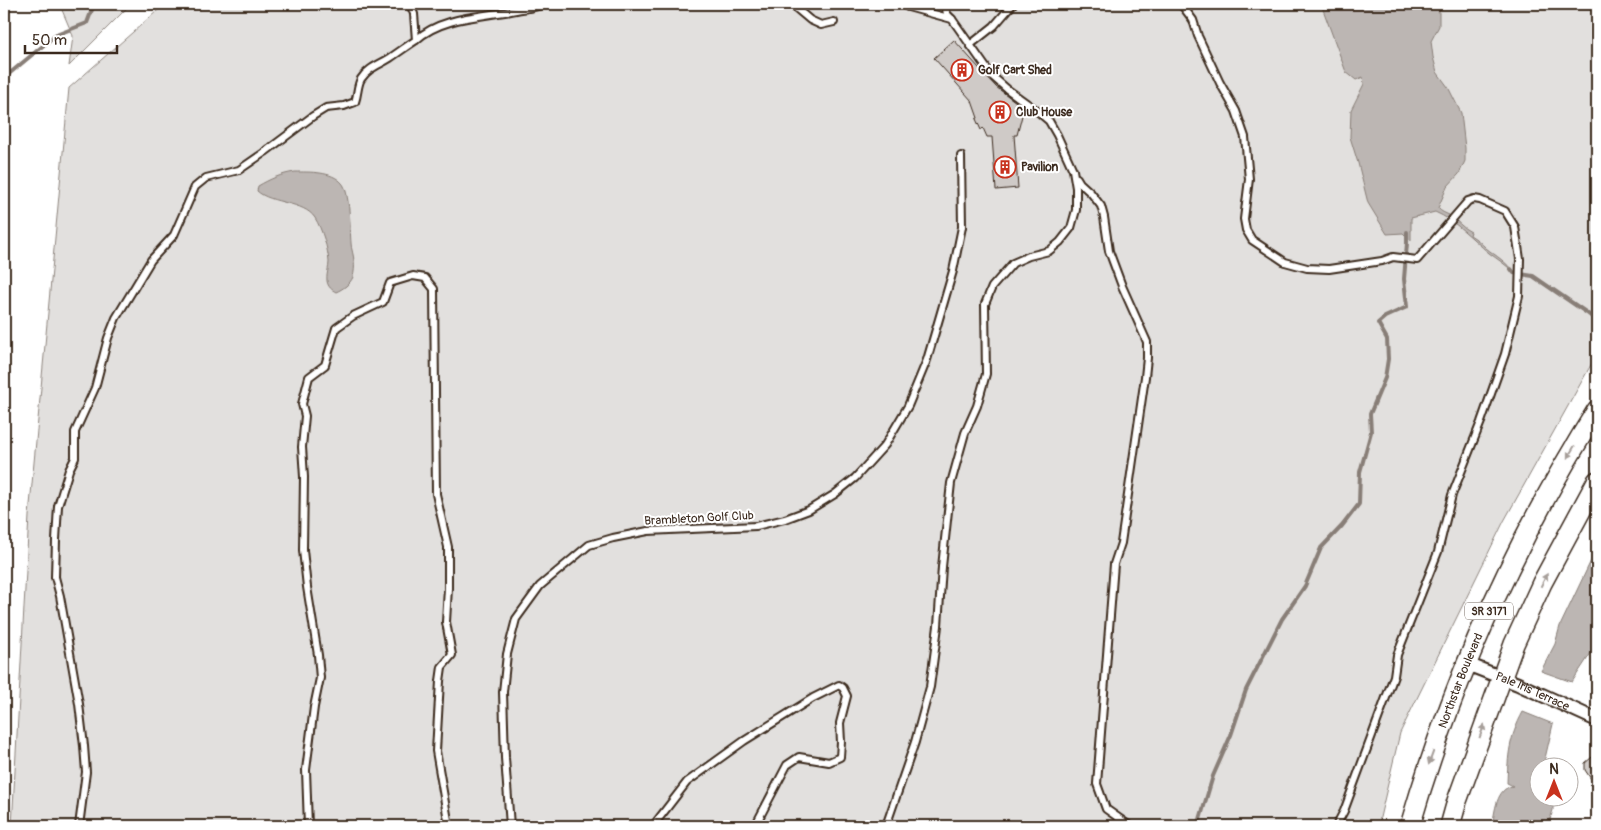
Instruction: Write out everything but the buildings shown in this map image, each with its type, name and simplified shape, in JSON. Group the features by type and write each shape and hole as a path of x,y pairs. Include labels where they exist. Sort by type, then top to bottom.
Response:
{"main road":[{"name":"Northstar Boulevard","path":"1410,826 1427,768 1467,664 1502,582 1572,450 1597,410"},
{"name":"SR 3171","path":"1450,826 1457,801 1514,644 1542,583 1597,480"}],"street":[{"name":"Pale Iris Terrace","path":"1467,664 1502,677 1597,720"}],"lane":[{"path":"410,4 414,14 416,40"},
{"path":"79,826 86,772 79,704 55,577 58,506 69,470 75,458 75,432 95,388 108,338 116,318 151,260 174,235 195,187 206,178 239,170 326,108 344,106 355,102 358,95 358,86 369,69 416,40 426,31 462,19 494,15 543,4"},
{"path":"791,4 810,20 821,24 834,22"},
{"path":"902,4 952,19"},
{"path":"945,4 948,14 992,76 1007,90 1049,121 1080,184 1092,193 1101,206 1109,251 1147,342 1145,377 1121,543 1114,564 1097,784 1106,809 1130,826"},
{"path":"970,45 994,26 1013,4"},
{"path":"1182,4 1193,20 1220,83 1236,111 1245,137 1249,179 1244,218 1246,230 1252,240 1284,262 1307,268 1330,269 1397,257 1417,260 1464,205 1474,199 1505,211 1515,227 1520,264 1519,296 1505,354 1452,495 1438,552 1397,655 1394,676 1344,811 1336,826"},
{"name":"Brambleton Golf Club","path":"510,826 503,692 507,654 516,619 540,586 589,545 648,531 756,526 786,519 810,510 856,478 885,445 908,406 927,360 953,271 962,227 962,156"},
{"path":"886,826 915,742 930,687 938,626 951,483 964,432 977,406 986,374 985,304 992,287 1013,263 1048,251 1060,242 1071,228 1076,210 1076,188 1073,170"},
{"path":"308,826 306,770 314,707 320,678 303,550 304,477 302,447 305,416 302,404 309,377 325,365 336,328 353,316 383,302 390,283 413,276 425,278 434,289 436,494 448,547 446,622 452,654 442,667 436,751 449,826"},
{"path":"653,826 687,782 744,741 813,698 839,685 847,696 840,723 840,757 829,762 799,757 787,765 755,826"}],"shaded area":[{"path":"64,4 131,4 69,66 73,36 62,10"},
{"path":"165,4 1597,4 1597,354 1504,521 1400,733 1378,826 12,826 29,516 69,88"},
{"path":"1321,4 1439,4 1439,26 1431,41 1433,57 1437,72 1448,87 1461,113 1465,161 1459,174 1447,187 1438,208 1471,232 1470,235 1505,262 1514,273 1457,225 1435,212 1411,218 1411,241 1403,233 1387,234 1368,203 1350,137 1351,110 1364,84 1363,77 1356,80 1346,72"},
{"path":"295,172 326,174 338,179 345,187 354,270 350,282 336,292 330,288 328,283 329,262 327,251 315,218 303,208 270,198 257,191 258,186 267,181 280,175"},
{"path":"1597,548 1597,644 1572,682 1541,671 1555,644 1560,626"},
{"path":"1523,712 1553,724 1545,758 1528,758 1528,808 1553,808 1548,826 1492,826 1495,808 1500,796 1503,791 1513,786 1507,783 1509,755 1515,730"}],"waterway":[{"path":"4,78 56,35 87,23 93,4"},
{"path":"1198,826 1213,776 1231,735 1246,690 1282,619 1305,586 1321,548 1342,526 1359,504 1360,472 1371,432 1370,414 1385,378 1388,359 1387,339 1378,323 1385,317 1407,307 1404,279 1407,232"},
{"path":"1511,269 1514,273 1533,276 1597,321"}],"place":[{"name":"Golf Cart Shed","path":"962,70"},
{"name":"Club House","path":"1000,112"},
{"name":"Pavilion","path":"1005,167"}]}
